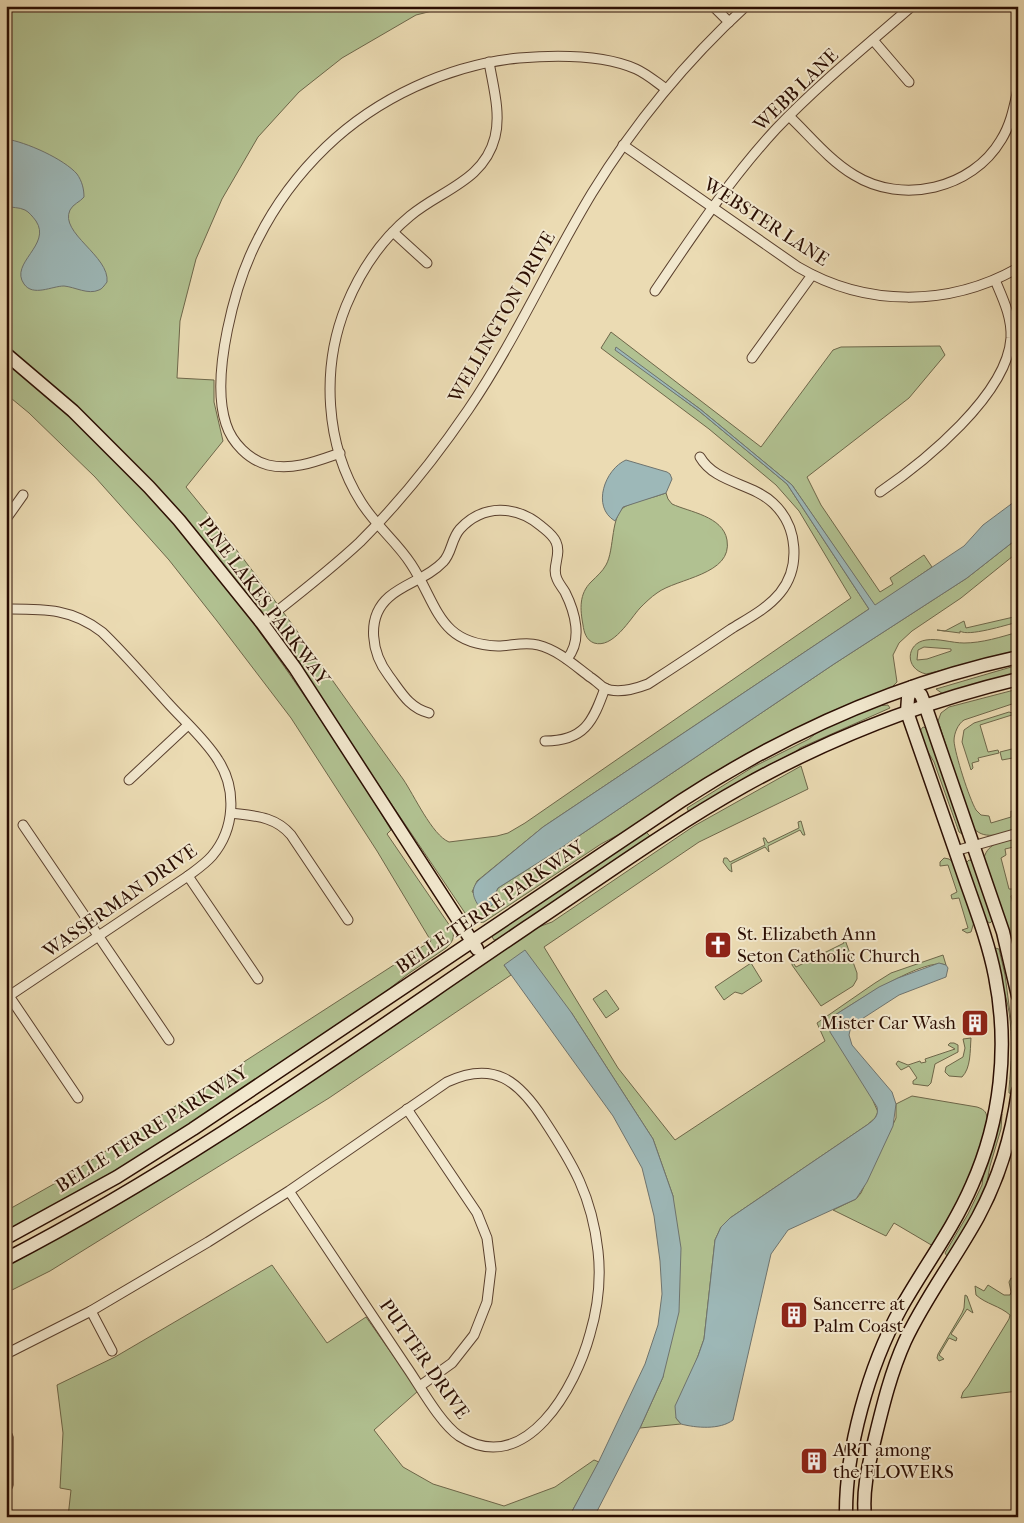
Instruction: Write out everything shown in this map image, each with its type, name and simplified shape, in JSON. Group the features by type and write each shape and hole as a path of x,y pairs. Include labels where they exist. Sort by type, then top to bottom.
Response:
{"street":[{"path":"713,6 729,22"},
{"name":"WELLINGTON DRIVE","path":"262,623 326,572 378,523 431,461 476,398 514,335 591,195 623,145 666,89 700,51 746,6"},
{"name":"WEBB LANE","path":"655,291 712,208 749,160 789,116 912,6"},
{"path":"873,40 909,82"},
{"path":"340,453 292,466 270,465 257,460 237,444 228,430 222,402 223,358 230,319 242,275 258,238 281,201 304,170 335,139 367,114 408,91 459,70 489,62 538,57 602,60 638,70 666,89"},
{"path":"489,62 497,122 495,137 481,166 456,187 417,210 393,232 358,280 344,310 334,344 330,398 333,424 340,453 346,472 357,495 362,504 403,553 420,578 440,619 451,631 476,643 495,646 536,644 567,659 605,688 632,689 648,684 766,606 780,592 794,561 793,540 789,526 779,508 759,492 710,470 700,457"},
{"path":"789,116 836,162 854,176 886,188 922,190 954,180 976,167 990,154 1002,139 1009,123 1018,89"},
{"name":"WEBSTER LANE","path":"623,145 812,275 854,291 906,298 929,297 954,293 995,280 1018,268"},
{"path":"393,232 427,263"},
{"path":"752,358 812,275"},
{"path":"880,492 910,470 950,435 980,402 1001,373 1008,353 1011,331 1008,313 995,280"},
{"name":"PINE LAKES PARKWAY","path":"6,354 73,411 149,486 179,520 262,623 295,668 482,957"},
{"path":"6,520 23,495"},
{"path":"430,713 412,706 384,670 376,654 373,638 374,626 383,604 391,595 436,569 445,560 458,532 471,520 484,514 498,510 518,512 528,516 549,532 558,546 555,574 571,605 576,631 574,646 567,659"},
{"name":"WASSERMAN DRIVE","path":"6,609 56,610 92,625 111,641 217,757 224,770 231,794 230,813 225,835 216,851 207,861 99,936 7,995"},
{"name":"BELLE TERRE PARKWAY","path":"6,1238 123,1173 193,1130 681,801 734,768 808,729 856,708 912,687 1018,656"},
{"name":"BELLE TERRE PARKWAY","path":"6,1259 129,1191 226,1131 676,827 743,786 805,754 925,705 1018,680"},
{"path":"846,1517 847,1481 854,1444 876,1360 896,1316 948,1230 971,1187 987,1143 997,1100 1002,1053 1001,1018 997,989 987,945 907,712 908,698 912,687 921,695 925,705 1005,937 1018,996"},
{"path":"545,741 566,739 581,731 596,711 605,688"},
{"path":"129,780 188,725"},
{"path":"230,813 266,818 283,827 291,835 348,920"},
{"path":"23,825 169,1040"},
{"path":"955,850 1018,833"},
{"path":"188,876 258,980"},
{"path":"997,989 1007,1012 1008,1055 1006,1088 1008,1098 1017,1105"},
{"path":"7,995 78,1098"},
{"name":"PUTTER DRIVE","path":"6,1354 91,1311 208,1242 289,1191 447,1082 470,1074 486,1074 499,1076 518,1086 534,1104 572,1164 593,1219 599,1268 594,1317 582,1357 569,1385 552,1413 528,1436 513,1443 497,1446 480,1445 466,1440 452,1431 289,1191"},
{"path":"865,1517 864,1488 893,1372 906,1340 977,1218 994,1182 1004,1154 1017,1105 1018,1091"},
{"path":"994,1182 993,1163 1006,1116 1003,1106 997,1100"},
{"path":"408,1109 477,1213 487,1238 491,1269 487,1302 474,1335 452,1363 420,1386"},
{"path":"91,1311 112,1351"},
{"path":"6,1437 6,1485"}],"green space":[{"path":"6,6 452,6 416,15 342,58 299,92 258,137 222,199 196,259 180,321 177,378 214,380 214,402 223,441 186,487 243,558 297,631 403,779 430,823 449,842 497,836 508,833 525,823 851,598 799,511 776,485 709,429 601,348 611,332 761,447 833,350 841,347 940,346 945,355 909,398 807,477 821,505 880,592 893,584 890,578 924,555 932,567 875,606 792,485 700,409 615,349 699,411 787,484 869,609 543,827 477,881 472,892 494,896 498,888 552,854 834,664 967,578 1018,538 1018,552 961,598 912,631 899,643 893,655 897,682 889,690 601,844 484,922 473,921 465,913 326,707 297,658 208,546 31,367 6,347"},
{"path":"6,362 68,415 127,471 171,518 212,568 341,750 391,830 387,834 452,929 453,937 446,948 375,1000 232,1098 115,1171 6,1232 6,1211 61,1180 431,941 377,851 291,718 169,560 95,477 29,413 6,394"},
{"path":"666,493 672,504 704,516 719,525 727,540 727,552 713,568 666,588 655,595 608,642 594,643 587,638 583,628 581,602 587,587 601,572 609,558 617,516 626,506"},
{"path":"1018,616 1018,622 979,632 960,631 960,633 937,630 945,631 964,621 966,628"},
{"path":"1018,632 1018,652 926,674 914,667 911,662 910,656 914,646 926,640 971,643","holes":["924,647 951,649 951,651 927,659 917,660 918,650"]},
{"path":"1018,665 1018,674 943,694 936,689"},
{"path":"1018,689 1018,702 964,720 958,726 955,735 955,747 960,765 976,810 981,815 989,816 991,823 1011,817 1011,811 1018,813 1018,826 1010,831 992,835 981,834 972,826 938,721 941,713 949,707"},
{"path":"888,705 890,708 800,748 791,756 689,813 687,808 753,767 809,739 820,730 876,706"},
{"path":"1009,712 1015,714 980,725 988,752 998,750 999,753 978,758 979,761 972,763 973,768 971,770 962,742 964,730 974,723"},
{"path":"923,727 926,728 962,834 959,832 934,762 919,732"},
{"path":"1018,743 1018,757 1002,760 1000,752 1016,748 1015,744"},
{"path":"801,766 808,789 699,842 544,947 618,1068 675,1140 825,1041 817,1023 875,983 891,973 943,955 946,965 936,964 923,967 907,974 835,1015 878,1112 875,1118 867,1125 730,1218 721,1227 715,1240 704,1339 676,1418 681,1424 640,1428 663,1377 673,1196 653,1139 571,1012 504,965 511,975 329,1098 50,1271 6,1293 6,1264 533,929 552,922 694,826"},
{"path":"801,821 805,835 800,830 768,846 769,852 765,847 731,864 732,872 723,862 724,858 727,858 730,862 765,845 763,838 768,843 799,828 798,822"},
{"path":"645,831 651,837 501,938 494,940 491,935"},
{"path":"1018,838 1018,846 1005,849 1006,855 1001,858 1009,889 1016,889 1015,894 1011,896 1013,904 1018,903 1018,968 984,858 993,845"},
{"path":"944,858 953,862 974,922 971,932 967,933 962,930 968,928 959,898 952,899 951,895 957,892 948,865 940,866 940,862"},
{"path":"969,860 973,861 993,920 990,923 986,921 966,863"},
{"path":"842,937 844,937 857,973 857,979 853,986 821,1006 792,965 792,961 796,967 844,943"},
{"path":"995,948 999,949 1005,975 1011,1020 1016,1039 1012,1094 1009,1093 1010,1022 1008,1005 996,963"},
{"path":"751,963 762,981 742,994 735,992 724,1000 715,987"},
{"path":"606,990 619,1009 606,1018 593,999"},
{"path":"971,1038 970,1059 965,1073 962,1077 949,1076 945,1072 946,1067 963,1057 965,1048 963,1039"},
{"path":"950,1043 958,1045 958,1052 935,1064 931,1083 928,1086 913,1084 913,1081 917,1078 909,1066 901,1070 896,1064 898,1061 908,1065 920,1061 921,1063 926,1062 925,1059 955,1049 948,1045"},
{"path":"912,1096 977,1107 984,1110 987,1117 987,1128 976,1162 948,1220 933,1246 894,1223 886,1236 833,1210 856,1199 861,1193 896,1118 896,1104"},
{"path":"1000,1114 1002,1114 1001,1129 990,1166 986,1188 972,1216 947,1256 945,1253 968,1214 982,1185 984,1168"},
{"path":"272,1265 327,1343 366,1317 418,1391 374,1430 403,1467 433,1484 504,1506 555,1487 594,1460 599,1462 569,1517 68,1517 71,1490 60,1488 63,1433 57,1385 115,1357"},
{"path":"1011,1278 1018,1280 1018,1391 961,1398 1010,1315 976,1295 975,1286 984,1291 988,1285 1004,1295 1010,1295 1009,1282"},
{"path":"965,1295 973,1313 967,1309 951,1334 957,1338 956,1341 949,1338 939,1355 944,1359 939,1361 937,1358 938,1354 964,1308"}],"water":[{"path":"6,139 34,147 54,157 71,168 79,177 84,197 71,208 69,219 78,236 101,263 106,272 107,282 100,290 86,291 59,286 43,290 32,290 24,284 21,276 22,269 39,238 39,230 36,221 26,211 6,206"},
{"path":"616,347 700,409 792,485 875,605 964,546 983,525 1018,499 1018,538 967,578 834,664 552,854 498,888 494,896 495,903 483,912 477,903 473,891 476,883 543,827 869,609 787,484 699,411 615,350"},
{"path":"626,460 667,472 672,479 666,493 623,507 615,521 608,515 602,498 607,480 612,471"},
{"path":"525,950 571,1012 653,1139 673,1196 681,1248 679,1312 663,1377 640,1428 594,1517 569,1517 599,1461 645,1364 658,1325 662,1294 660,1261 654,1216 642,1168 613,1116 504,965"},
{"path":"939,963 946,965 948,968 946,977 899,995 851,1026 849,1035 852,1045 892,1092 896,1104 893,1126 867,1182 856,1199 788,1230 771,1254 733,1420 715,1427 681,1424 676,1418 675,1406 704,1339 715,1240 721,1227 730,1218 867,1125 877,1115 877,1107 830,1032 830,1022 835,1015 879,987"}],"place":[{"name":"St. Elizabeth Ann Seton Catholic Church","path":"718,945"},
{"name":"Mister Car Wash","path":"975,1023"},
{"name":"Sancerre at Palm Coast","path":"794,1315"},
{"name":"ART among the FLOWERS","path":"814,1461"}]}
